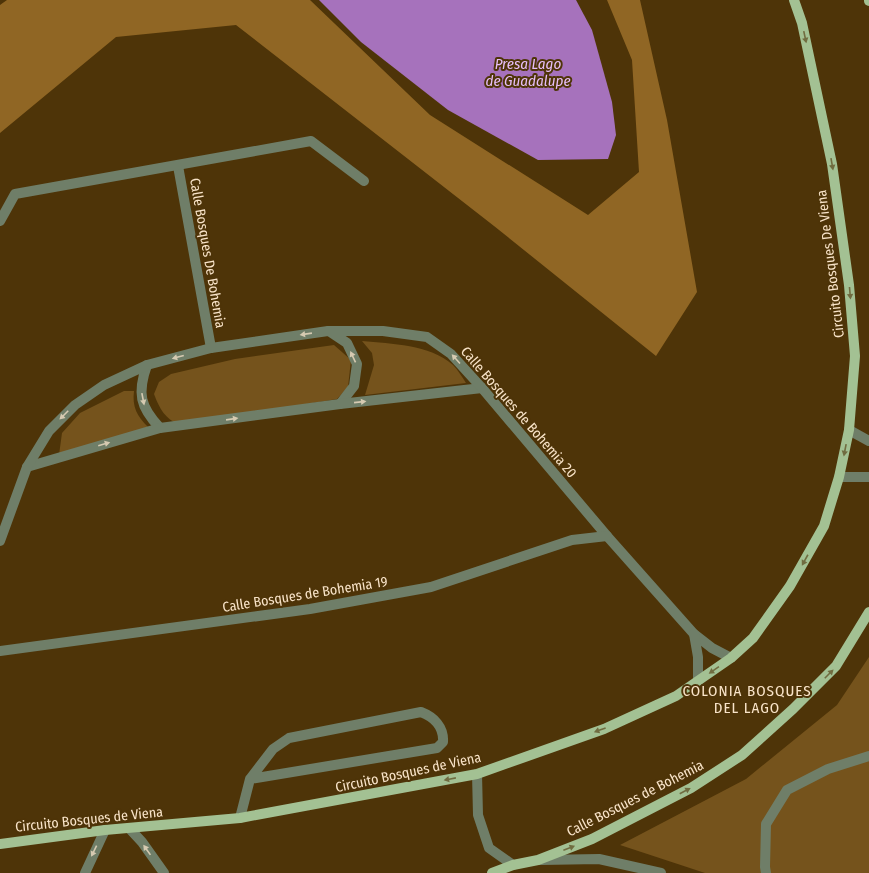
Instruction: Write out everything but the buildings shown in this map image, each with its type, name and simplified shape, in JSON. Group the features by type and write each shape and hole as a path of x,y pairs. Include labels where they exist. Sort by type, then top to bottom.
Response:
{"main road":[{"name":"Circuito Bosques De Viena","path":"794,0 802,23 832,164 849,285 855,356 849,430 840,477 824,526"},
{"name":"Circuito Bosques de Viena","path":"0,844 105,830 240,818 477,774 604,729 676,696 731,658 753,638 790,586 824,526"},
{"name":"Calle Bosques de Bohemia","path":"492,873 513,865 538,860 592,839 691,788 742,755 794,709 836,666 869,612"}],"street":[{"path":"178,166 311,141 364,181"},
{"name":"Calle Bosques De Bohemia","path":"0,221 15,194 178,166 211,348"},
{"path":"328,331 347,343 357,364 354,386 340,404"},
{"name":"Calle Bosques de Bohemia 20","path":"0,542 27,467 49,431 75,405 104,385 147,365 211,348 328,331 383,331 427,337 451,354 482,388 607,536 694,634 712,648 731,658"},
{"path":"147,365 141,382 141,399 148,415 160,428"},
{"path":"27,467 160,428 340,404 482,388"},
{"path":"849,430 869,441"},
{"path":"840,477 869,477"},
{"name":"Calle Bosques de Bohemia 19","path":"0,651 310,609 431,587 572,540 607,536"},
{"path":"694,634 698,657 698,681"},
{"path":"240,818 250,779 273,749 289,738 421,712 432,716 444,733 443,742 437,748 250,779"},
{"path":"766,873 766,824 787,790 828,769 869,756"},
{"path":"477,774 478,815 489,848 513,865"},
{"path":"129,828 142,842 164,873"},
{"path":"85,873 105,830"},
{"path":"538,860 599,859 661,873"}],"shaded area":[{"path":"7,0 310,0 430,115 588,215 639,172 632,60 607,0 640,0 667,120 697,292 656,356 494,226 236,25 116,37 0,133 0,5"},
{"path":"362,341 410,346 433,353 453,365 466,383 365,395 374,365 372,353"},
{"path":"334,345 351,360 348,387 337,399 179,425 164,413 158,405 154,394 159,382 171,374 235,359"},
{"path":"124,391 134,391 136,411 148,427 59,455 62,433 80,413"},
{"path":"869,657 869,873 705,873 620,845 746,779 837,705"}],"water":[{"name":"Presa Lago de Guadalupe","path":"319,0 576,0 592,30 612,102 616,135 608,159 538,160 448,110 361,42"}],"district":[{"name":"COLONIA BOSQUES DEL LAGO","path":"747,700"}]}
